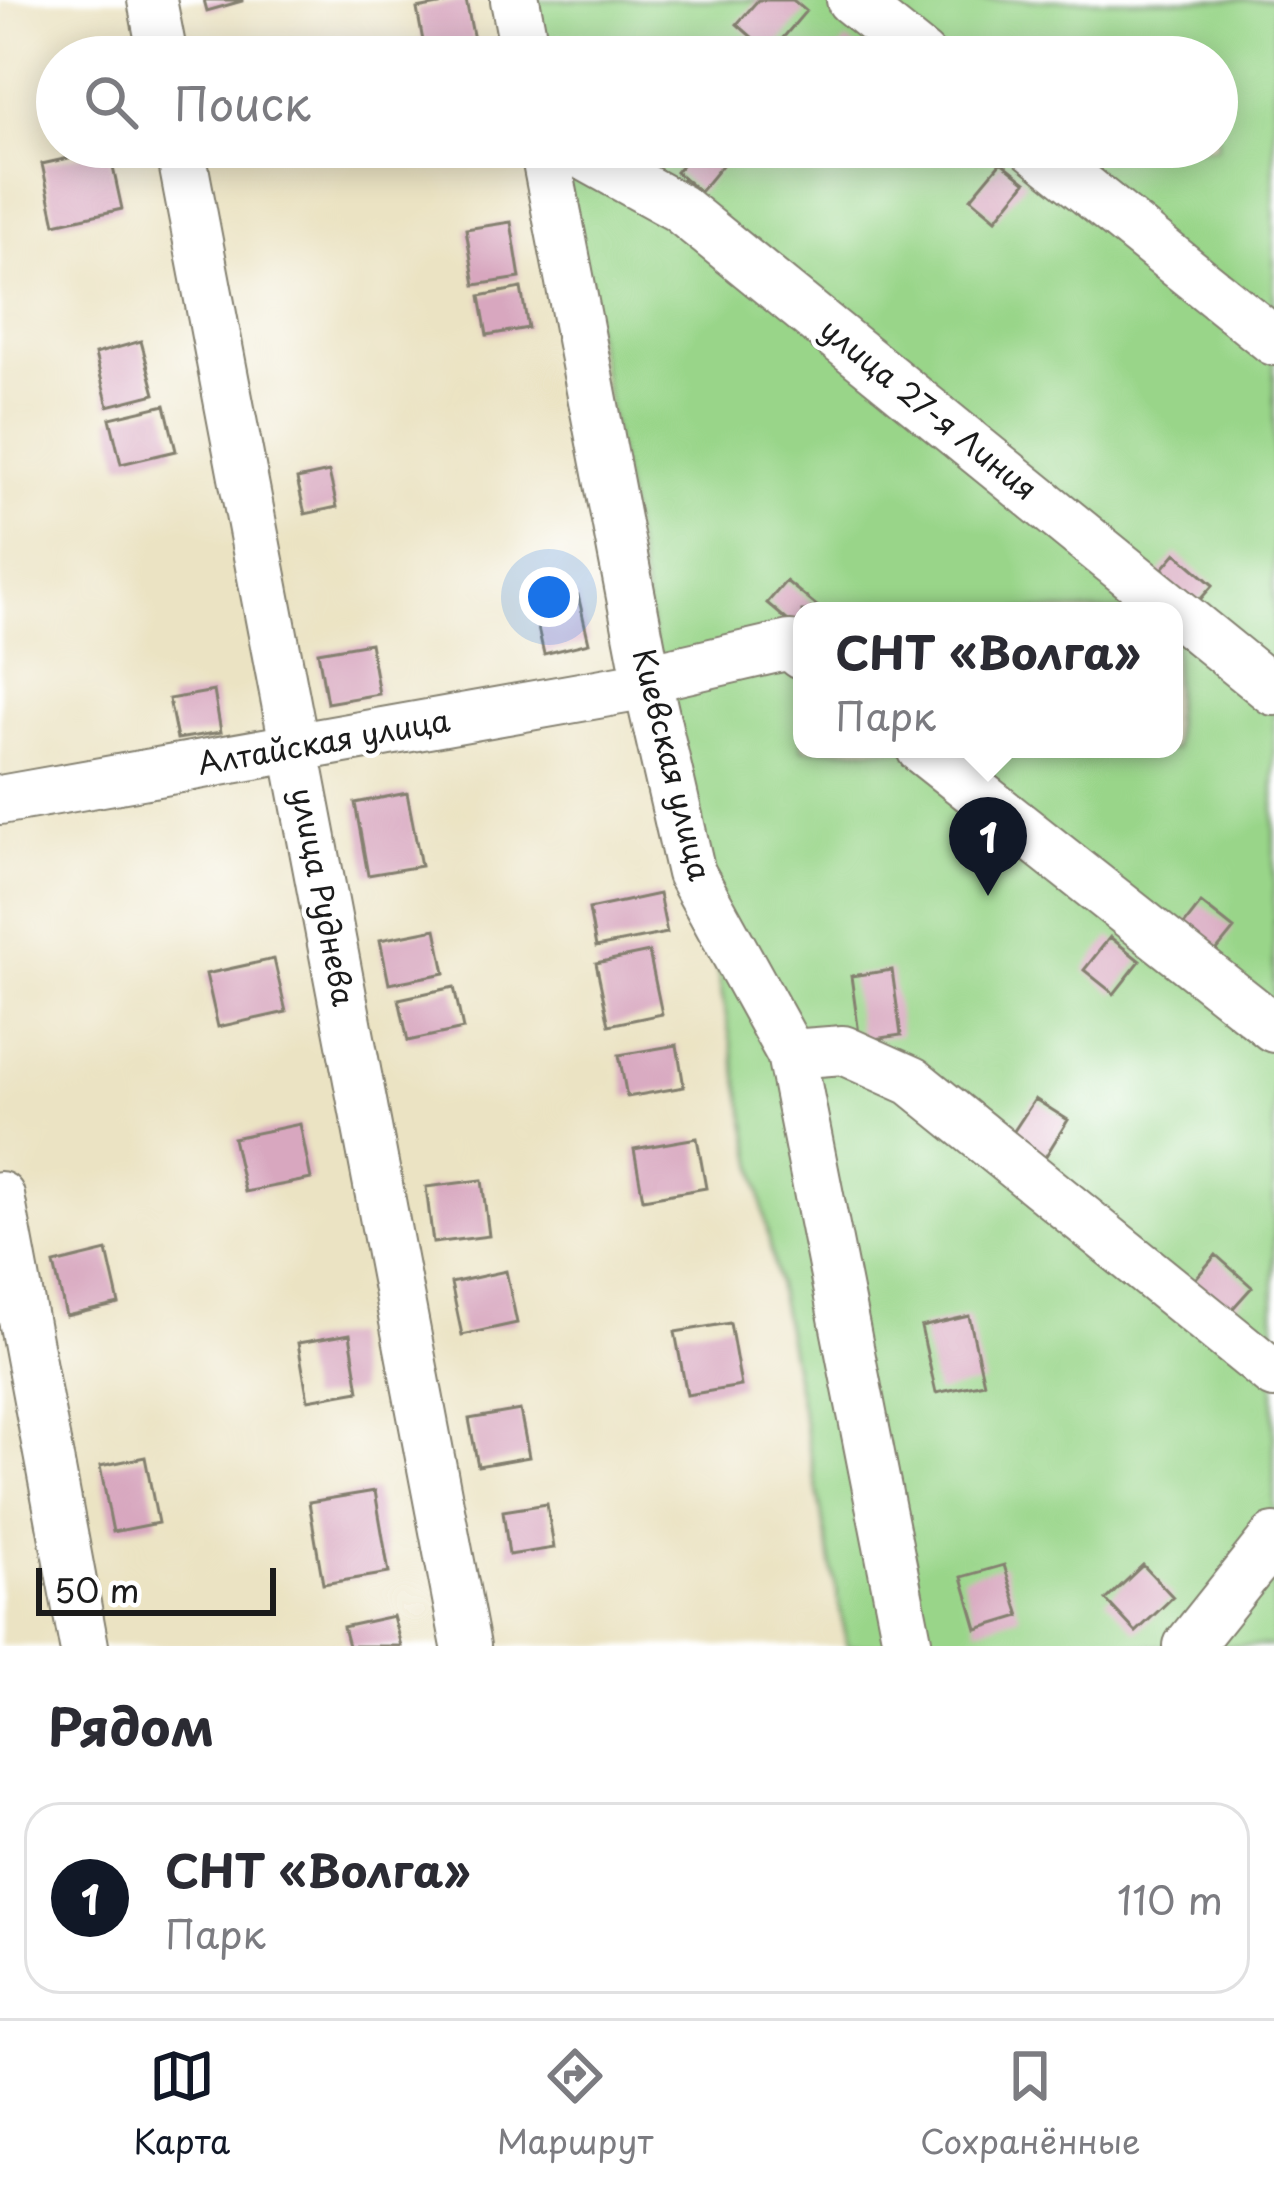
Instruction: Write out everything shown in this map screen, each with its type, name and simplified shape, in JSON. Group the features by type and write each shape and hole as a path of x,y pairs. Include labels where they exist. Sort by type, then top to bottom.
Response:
{"street":[{"path":"152,0 159,36"},
{"path":"515,0 522,36"},
{"path":"851,0 896,36"},
{"name":"улица Руднева","path":"184,168 466,1646"},
{"name":"Киевская улица","path":"548,168 648,681 691,873 791,1054 908,1646"},
{"name":"улица 27-я Линия","path":"607,168 679,208 1163,602"},
{"path":"1059,168 1274,341"},
{"name":"улица 27-я Линия","path":"1183,618 1274,692"},
{"name":"Алтайская улица","path":"0,800 648,681 793,648"},
{"path":"932,758 1274,1028"},
{"path":"791,1054 843,1050 912,1081 1274,1374"},
{"path":"0,1196 84,1646"},
{"path":"1188,1646 1274,1538"}],"green space":[{"path":"531,0 1274,0 1274,1646 847,1646 563,168 1238,168 1238,36 538,36"}],"building":[{"path":"204,0 242,0 242,1 207,11"},
{"path":"466,0 473,36 422,36 417,9"},
{"path":"758,0 793,0 806,11 785,36 751,36 737,24"},
{"path":"43,168 113,168 122,209 55,224"},
{"path":"679,168 720,168 700,192 676,172"},
{"path":"996,168 1008,168 1026,182 996,219 971,198"},
{"path":"511,222 520,278 475,285 466,229"},
{"path":"521,288 528,328 487,335 480,296"},
{"path":"141,341 155,394 108,406 95,354"},
{"path":"165,405 176,451 121,464 110,418"},
{"path":"329,472 337,507 305,514 297,479"},
{"path":"1176,553 1213,585 1190,611 1153,580"},
{"path":"786,581 812,602 793,602 793,625 767,603"},
{"path":"578,595 589,643 544,654 533,606"},
{"path":"370,643 379,694 327,703 318,652"},
{"path":"214,691 221,732 177,739 169,699"},
{"path":"407,793 421,866 368,875 355,803"},
{"path":"659,894 667,933 596,947 589,909"},
{"path":"1201,903 1234,929 1212,956 1180,930"},
{"path":"436,929 445,973 389,984 380,940"},
{"path":"1110,937 1140,961 1114,994 1084,970"},
{"path":"649,952 662,1014 609,1025 596,963"},
{"path":"274,959 286,1012 218,1027 206,974"},
{"path":"892,970 901,1035 860,1041 851,976"},
{"path":"454,987 463,1029 408,1041 399,999"},
{"path":"677,1045 684,1087 627,1097 619,1055"},
{"path":"1035,1099 1068,1120 1044,1159 1010,1137"},
{"path":"300,1124 311,1179 245,1192 233,1138"},
{"path":"697,1138 706,1188 643,1199 634,1149"},
{"path":"482,1180 489,1236 433,1243 426,1187"},
{"path":"107,1251 119,1304 66,1316 54,1264"},
{"path":"1216,1255 1252,1287 1226,1316 1190,1285"},
{"path":"506,1271 517,1323 462,1335 451,1283"},
{"path":"969,1316 984,1383 936,1393 921,1327"},
{"path":"730,1323 741,1386 687,1395 675,1332"},
{"path":"350,1334 359,1391 308,1400 298,1343"},
{"path":"520,1410 529,1457 478,1466 469,1419"},
{"path":"145,1457 158,1523 113,1532 100,1466"},
{"path":"375,1491 389,1573 323,1584 309,1502"},
{"path":"547,1504 554,1548 509,1555 503,1511"},
{"path":"1004,1565 1020,1616 977,1629 962,1577"},
{"path":"1143,1565 1173,1597 1136,1632 1106,1600"},
{"path":"393,1616 401,1646 348,1646 343,1627"}],"place":[{"name":"СНТ «Волга»","path":"988,896"}]}
